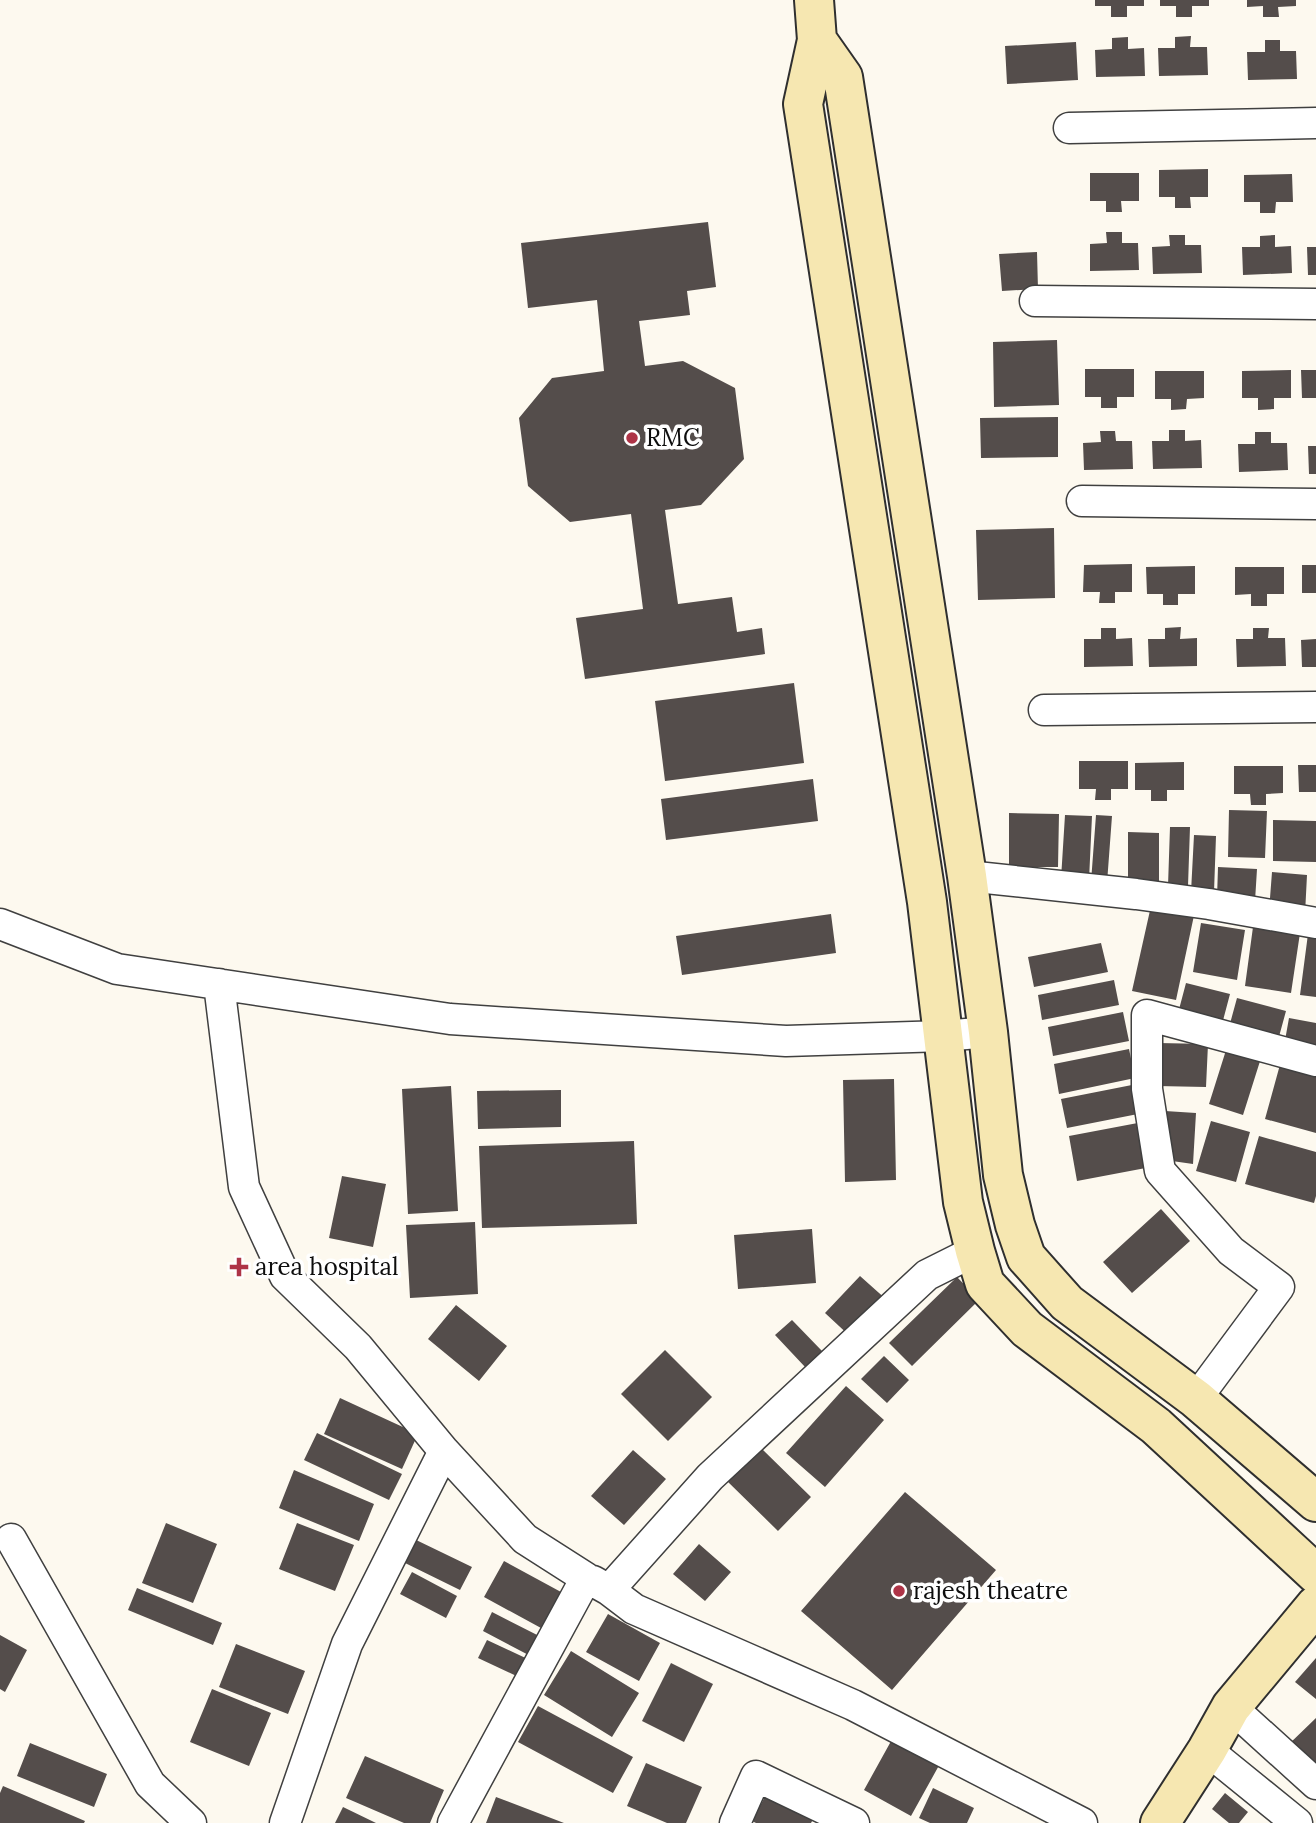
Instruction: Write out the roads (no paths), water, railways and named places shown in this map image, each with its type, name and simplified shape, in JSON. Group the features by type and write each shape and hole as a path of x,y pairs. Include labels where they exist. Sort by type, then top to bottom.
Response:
{"main road":[{"path":"814,0 817,40 803,103 927,902 963,1202 985,1284 1027,1329 1156,1426 1316,1574"},
{"path":"817,40 843,77 967,876 988,1032 1003,1175 1015,1225 1026,1257 1067,1303 1196,1399 1316,1502"},
{"path":"1160,1823 1231,1707 1316,1605"}],"street":[{"path":"1069,128 1316,123"},
{"path":"1035,301 1316,304"},
{"path":"1082,501 1316,504"},
{"path":"1044,710 1316,708"},
{"path":"967,876 1136,894 1316,923"},
{"path":"0,925 117,968 450,1019 786,1041 988,1032"},
{"path":"219,984 244,1187 285,1276 358,1347 444,1451 525,1539 634,1609 853,1705 1082,1823"},
{"path":"1196,1399 1279,1287 1231,1251 1160,1171 1147,1089 1147,1015 1316,1061"},
{"path":"453,1823 597,1584 927,1275 975,1251"},
{"path":"285,1823 347,1644 444,1451"},
{"path":"10,1539 150,1784 191,1823"},
{"path":"1231,1707 1316,1784"},
{"path":"1207,1750 1297,1823"},
{"path":"735,1823 756,1776 854,1823"}],"place":[{"name":"RMC","path":"632,438"},
{"name":"area hospital","path":"239,1267"},
{"name":"rajesh theatre","path":"899,1591"}]}
